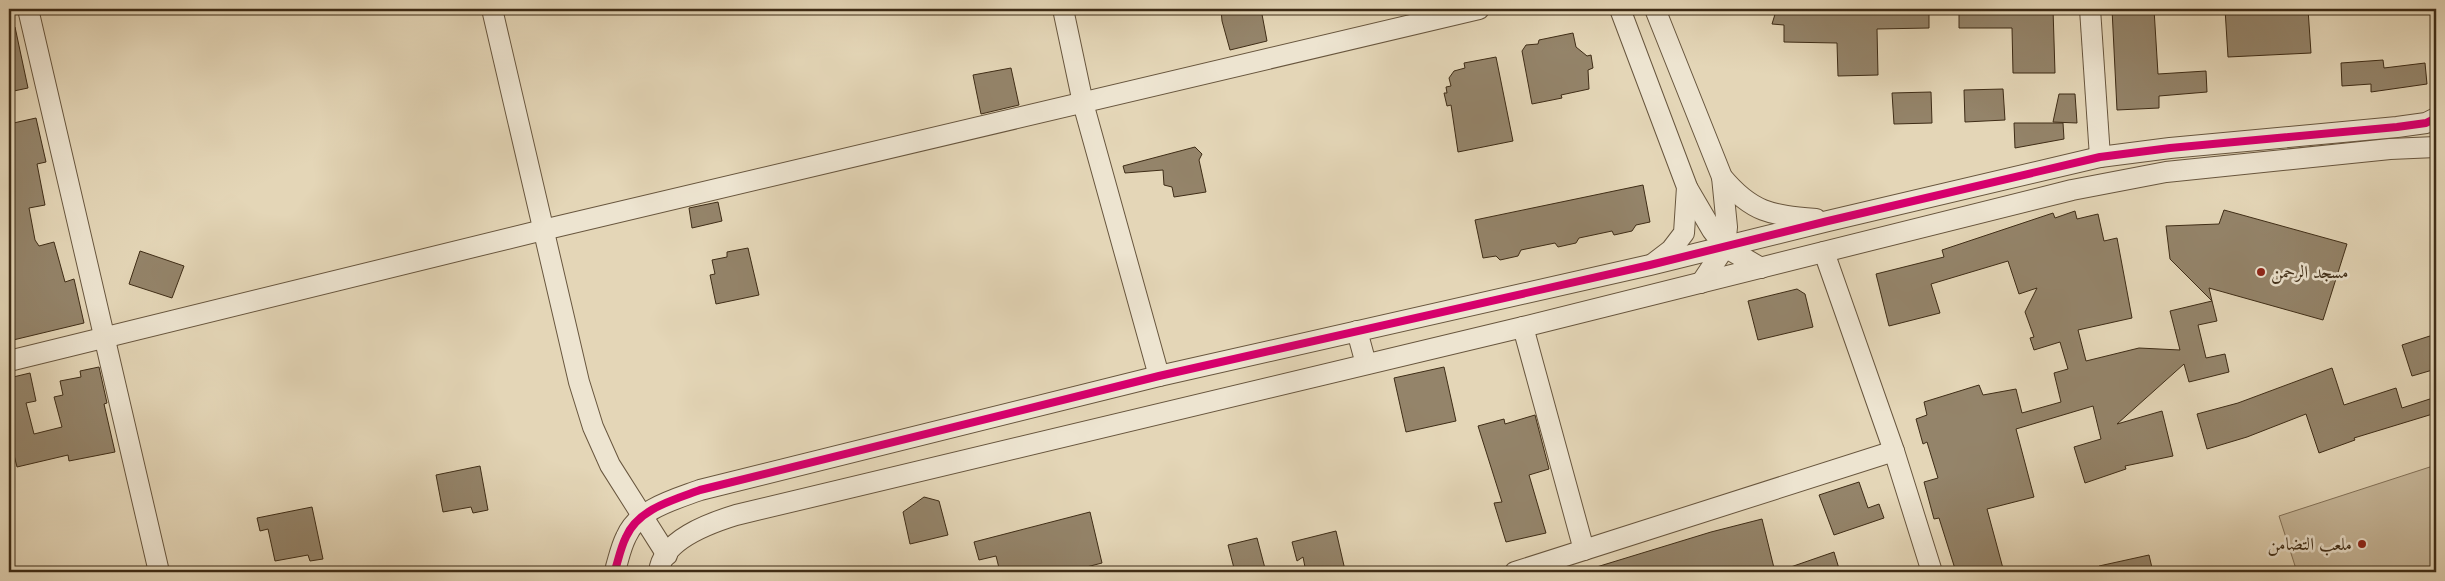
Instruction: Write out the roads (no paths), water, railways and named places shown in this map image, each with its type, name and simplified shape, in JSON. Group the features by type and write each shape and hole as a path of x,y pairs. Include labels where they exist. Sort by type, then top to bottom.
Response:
{"street":[{"path":"28,9 159,572"},
{"path":"492,9 579,382 593,428 610,465 642,516 663,564"},
{"path":"1063,9 1083,103 1159,376"},
{"path":"9,361 543,230 1479,9"},
{"path":"1620,9 1687,187 1712,230 1725,247 1761,268"},
{"path":"1654,9 1722,177 1727,227 1725,247 1700,283"},
{"path":"2090,9 2100,157"},
{"path":"616,572 626,536 642,516 667,503 700,490 1159,376 1650,265 2100,157 2170,148 2426,123 2436,118"},
{"path":"2354,130 2358,152"},
{"path":"663,564 673,545 706,524 736,516 1523,327 2072,190 2166,172 2358,152 2436,147"},
{"path":"1722,177 1738,196 1762,211 1828,221"},
{"path":"1650,265 1671,250 1684,234 1687,211 1687,187"},
{"path":"1824,252 1894,451 1932,572"},
{"path":"1523,327 1584,550"},
{"path":"1357,331 1366,364"},
{"path":"1515,572 1894,451"}],"place":[{"name":"مسجد الرحمن","path":"2261,272"},
{"name":"ملعب التضامن","path":"2362,544"}]}
